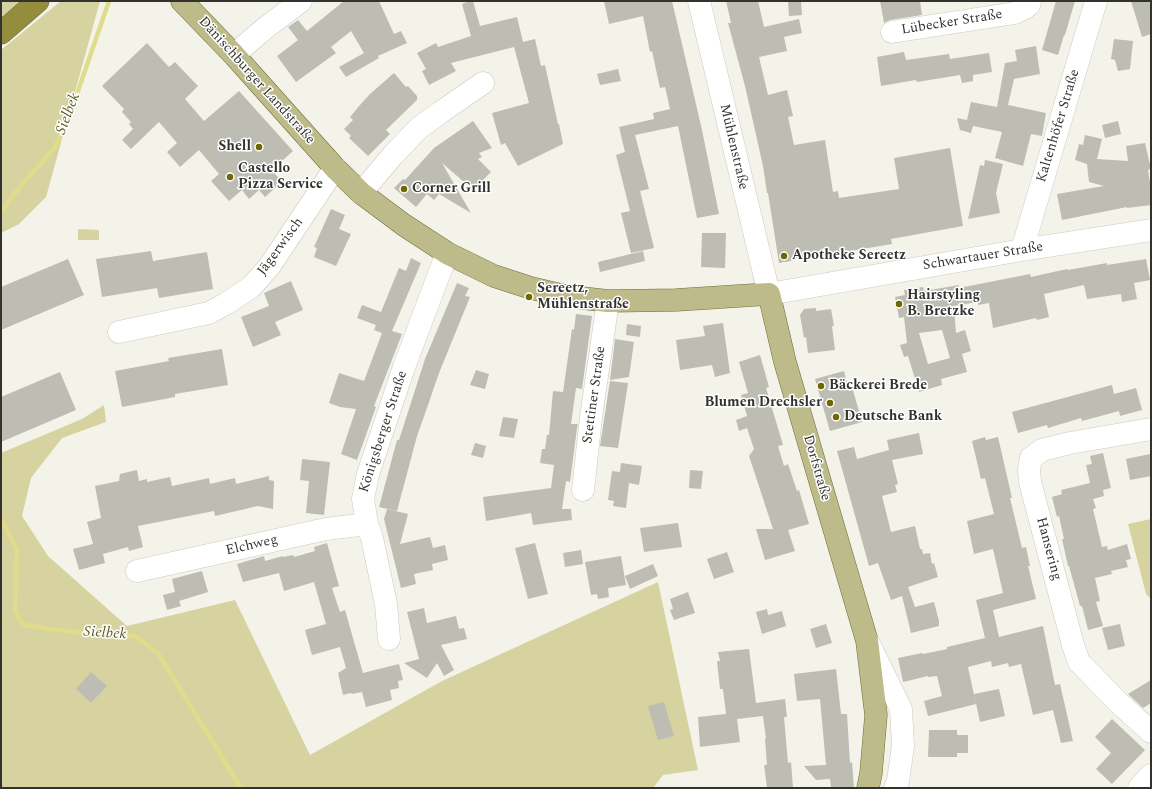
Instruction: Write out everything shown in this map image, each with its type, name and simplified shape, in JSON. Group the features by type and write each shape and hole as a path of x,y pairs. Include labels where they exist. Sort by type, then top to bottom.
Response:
{"highway":[{"path":"1,33 38,1"}],"main road":[{"name":"Dänischburger Landstraße","path":"182,1 234,55 335,168 361,193 404,225 448,253 494,276 531,288 565,296 608,301 676,300 769,294"},
{"name":"Dorfstraße","path":"769,294 785,362 868,641 876,715 871,773 868,788"}],"street":[{"path":"234,55 264,29 301,1"},
{"name":"Mühlenstraße","path":"699,1 769,294"},
{"name":"Lübecker Straße","path":"892,32 1015,13 1029,5 1030,1"},
{"name":"Kaltenhöfer Straße","path":"1022,250 1096,1"},
{"path":"361,193 393,155 419,128 483,83"},
{"name":"Jägerwisch","path":"118,332 209,312 227,303 251,287 269,267 335,168"},
{"name":"Schwartauer Straße","path":"769,294 1022,250 1151,230"},
{"name":"Königsberger Straße","path":"389,639 386,604 372,538 367,524 363,499 368,474 404,368 448,253"},
{"name":"Stettiner Straße","path":"583,490 591,417 608,301"},
{"name":"Hansering","path":"1151,429 1070,443 1042,450 1031,458 1029,469 1032,490 1073,645 1079,662 1118,702 1151,732"},
{"name":"Elchweg","path":"137,571 326,529 367,524"},
{"name":"Dorfstraße","path":"868,641 901,709 903,746 898,781 895,788"},
{"path":"1139,788 1151,775"}],"shaded area":[{"path":"1,1 21,1 1,18"},
{"path":"61,1 100,1 46,197 19,224 1,233 1,50"},
{"path":"78,229 99,230 99,240 78,240"},
{"path":"104,405 106,422 62,438 31,478 22,516 48,556 127,626 235,600 310,755 442,681 658,582 698,770 663,775 653,788 1,788 1,453 82,419"},
{"path":"1151,519 1151,599 1146,594 1128,524"}],"building":[{"path":"344,1 379,1 394,34 401,31 407,43 378,56 379,58 346,77 339,67 364,53 351,31 331,47 336,53 296,82 277,56 298,40 288,27 298,20 307,31"},
{"path":"473,1 480,26 517,17 523,42 535,39 541,66 545,65 563,144 518,166 505,143 501,145 492,113 529,103 514,47 451,63 456,71 429,85 422,71 426,69 417,53 436,43 438,47 471,36 462,4"},
{"path":"604,1 672,1 702,130 719,214 697,218 678,126 635,135 649,189 640,191 654,248 631,253 621,213 630,211 616,155 625,152 619,127 654,119 653,113 670,109 665,87 660,88 652,51 650,52 643,16 609,24"},
{"path":"726,1 758,1 764,27 799,19 802,33 784,37 787,51 759,57 768,95 787,90 793,116 788,117 794,145 825,140 833,192 838,191 839,198 899,189 894,158 950,148 963,226 891,239 892,244 779,263 763,166 745,86 728,23 731,23"},
{"path":"788,1 801,1 802,15 789,16"},
{"path":"880,1 920,1 922,15 890,20 884,23"},
{"path":"1056,1 1075,1 1058,55 1042,50"},
{"path":"1131,1 1149,1 1151,7 1151,34 1142,37"},
{"path":"1114,39 1133,41 1130,69 1118,71 1115,60 1111,59"},
{"path":"147,43 169,67 175,62 198,86 185,99 204,121 239,91 293,151 272,170 282,182 265,197 259,190 249,199 242,190 229,201 211,181 219,174 199,150 180,167 167,152 177,143 159,122 131,149 122,140 133,129 129,124 131,122 122,112 124,109 102,86"},
{"path":"1036,46 1040,74 1014,79 1008,105 1046,113 1042,136 1031,134 1023,166 995,158 1002,132 973,126 971,133 960,130 957,118 967,120 971,102 997,107 1005,63 1017,61 1015,50"},
{"path":"904,52 906,60 949,54 950,59 989,53 992,72 973,75 973,81 962,83 960,75 881,86 877,57"},
{"path":"618,69 621,81 600,85 597,74"},
{"path":"394,73 406,87 408,86 417,96 417,100 386,130 390,134 368,156 349,138 351,136 344,129 353,120 350,117 360,105"},
{"path":"473,121 492,148 479,153 482,157 478,159 491,172 475,188 471,188 442,163 471,213 439,194 434,200 427,194 416,207 394,188 403,179 405,180 434,148"},
{"path":"1118,121 1121,134 1105,138 1102,125"},
{"path":"1085,135 1102,139 1097,159 1128,161 1126,146 1145,143 1151,169 1148,170 1151,189 1151,205 1127,207 1062,220 1057,194 1104,186 1089,182 1087,164 1075,160 1079,144 1083,145"},
{"path":"985,160 1003,164 996,193 1000,213 968,219 980,165 984,166"},
{"path":"331,209 345,215 339,229 351,234 336,266 314,257 317,248 314,247"},
{"path":"702,233 726,233 725,268 701,267"},
{"path":"151,251 153,261 207,252 213,289 159,298 157,288 102,297 96,259"},
{"path":"643,251 645,261 600,272 598,262"},
{"path":"411,258 421,263 392,331 402,334 374,406 376,407 357,460 341,454 356,409 340,407 329,403 339,373 364,381 382,333 374,330 376,325 357,318 362,305 381,312 399,268 406,271"},
{"path":"68,259 84,295 1,330 1,287"},
{"path":"1146,259 1150,280 1134,283 1137,299 1122,302 1121,294 1087,299 1084,285 1044,294 1049,317 1037,320 1036,318 993,328 989,303 978,305 977,302 954,306 956,333 965,330 971,351 962,354 967,372 941,379 942,385 919,392 908,356 904,357 900,345 907,343 904,317 899,318 895,297 905,295 904,290 923,287 924,291 959,285 959,288 1030,274 1031,277 1067,269 1107,263 1107,265","holes":["942,330 950,358 928,364 919,333"]},
{"path":"291,281 303,310 275,322 281,335 253,347 241,317 269,306 264,293"},
{"path":"457,283 469,288 465,296 470,297 439,373 417,436 397,511 379,507 397,440 399,440 425,359"},
{"path":"816,308 816,311 831,309 834,326 832,326 835,350 808,353 806,337 804,338 800,315 804,309"},
{"path":"576,314 592,316 582,389 576,388 571,424 578,424 570,482 566,481 562,509 571,509 572,520 533,525 531,513 486,521 483,497 551,488 554,465 540,463 542,449 545,449 547,435 549,435 553,391 563,392 572,329 574,330"},
{"path":"723,323 730,373 715,377 712,365 680,370 676,340 705,336 703,326"},
{"path":"627,324 641,326 640,337 626,335"},
{"path":"615,339 634,342 629,377 610,380"},
{"path":"222,349 228,385 175,394 175,397 122,407 115,371 169,361 168,358"},
{"path":"760,355 769,387 766,388 783,445 778,446 784,466 788,464 797,491 799,490 809,524 788,530 795,551 765,560 756,529 773,529 749,456 754,449 747,428 739,431 736,420 747,416 741,395 748,393 739,362"},
{"path":"476,370 489,374 485,389 470,385"},
{"path":"844,371 849,391 853,390 862,422 830,431 815,379"},
{"path":"60,372 76,410 1,442 1,397"},
{"path":"610,381 628,383 618,448 600,446"},
{"path":"1112,385 1114,394 1136,388 1142,410 1120,416 1119,411 1082,421 1081,418 1048,428 1047,425 1018,433 1012,412"},
{"path":"503,417 518,419 514,438 499,436"},
{"path":"919,433 923,454 892,460 898,484 895,485 897,492 882,496 891,532 915,526 920,549 922,549 923,554 930,553 932,564 934,563 938,577 908,587 915,607 934,602 939,621 939,626 911,633 902,596 891,600 878,563 869,566 837,451 854,447 857,459 889,450 887,440"},
{"path":"985,437 986,440 998,437 1012,498 1010,498 1022,548 1026,547 1030,566 1028,566 1036,599 993,610 999,637 1043,626 1055,685 1060,684 1073,741 1061,743 1053,710 1033,715 1021,664 1009,667 1008,663 992,667 991,661 968,667 976,704 928,716 924,701 942,696 937,676 928,676 903,682 898,658 947,649 947,647 985,638 976,600 1003,593 993,549 974,554 967,521 994,514 985,478 981,479 972,441"},
{"path":"475,443 486,446 483,458 471,455"},
{"path":"1103,453 1111,488 1103,490 1104,496 1093,499 1096,508 1093,509 1102,547 1107,546 1108,550 1127,544 1131,559 1126,560 1128,567 1111,571 1112,574 1095,578 1100,601 1096,602 1103,626 1088,630 1082,606 1080,606 1068,566 1059,516 1057,517 1052,497 1062,494 1061,490 1090,483 1086,465 1092,464 1090,456"},
{"path":"1150,454 1151,476 1130,480 1126,459"},
{"path":"302,459 330,462 324,515 306,513 309,481 300,480"},
{"path":"621,463 642,466 639,485 629,483 626,508 613,506 614,501 608,500 612,471 620,472"},
{"path":"137,470 139,481 147,479 147,482 170,477 172,486 209,478 210,484 235,478 236,484 269,476 269,480 274,481 273,509 258,506 215,516 214,511 138,526 143,547 129,551 128,547 103,554 105,563 79,570 73,549 93,544 87,522 101,518 95,486 119,481 120,474"},
{"path":"690,470 703,471 701,489 689,488"},
{"path":"387,509 408,514 400,544 430,537 433,548 445,545 448,560 432,564 433,570 414,574 416,584 401,588 384,519"},
{"path":"678,523 682,547 644,552 640,528"},
{"path":"327,543 339,586 332,588 340,612 345,610 363,673 399,664 403,680 398,681 399,688 390,690 392,700 366,707 362,692 343,695 338,673 346,668 340,647 312,655 305,630 326,624 314,582 284,591 279,573 243,582 237,564 264,556 265,561 283,556 293,555 294,557 315,551 314,547"},
{"path":"535,543 548,594 528,599 515,548"},
{"path":"581,550 583,564 565,567 563,553"},
{"path":"727,552 734,572 714,579 707,559"},
{"path":"621,556 626,585 608,588 609,597 598,599 597,594 591,595 585,562"},
{"path":"653,564 658,576 630,589 625,576"},
{"path":"202,571 208,592 179,601 181,606 167,610 163,595 175,592 172,579"},
{"path":"688,592 695,613 674,620 670,610 673,609 670,599"},
{"path":"424,608 427,623 456,616 459,629 464,628 467,639 441,645 454,670 444,676 437,663 427,678 404,663 419,659 407,612"},
{"path":"767,609 768,615 782,611 786,626 762,634 756,612"},
{"path":"826,624 832,643 816,648 810,629"},
{"path":"1120,624 1125,646 1108,650 1102,628"},
{"path":"749,649 756,703 785,699 787,717 784,717 788,763 791,762 793,788 767,788 764,765 767,765 766,739 763,716 737,719 740,742 700,747 698,717 726,714 723,689 720,689 717,661 720,661 718,652"},
{"path":"836,669 841,714 847,714 850,763 852,762 854,788 831,788 830,779 816,780 804,766 826,765 820,699 797,701 794,674"},
{"path":"91,672 107,686 91,703 76,689"},
{"path":"1151,680 1151,703 1143,708 1128,694"},
{"path":"999,689 1005,716 980,722 974,694"},
{"path":"664,702 674,736 658,740 648,706"},
{"path":"1112,719 1145,750 1112,784 1096,769 1111,753 1095,737"},
{"path":"929,730 957,730 957,735 968,735 968,753 957,753 957,757 928,757"}],"waterway":[{"name":"Sielbek","path":"1,211 23,183 54,149 68,120 109,1"},
{"name":"Sielbek","path":"1,519 17,550 15,609 24,625 116,637 135,636 158,653 241,788"}],"place":[{"name":"Shell","path":"259,147"},
{"name":"Castello Pizza Service","path":"230,177"},
{"name":"Corner Grill","path":"404,189"},
{"name":"Apotheke Sereetz","path":"784,256"},
{"name":"Sereetz, Mühlenstraße","path":"529,297"},
{"name":"Hairstyling B. Bretzke","path":"899,304"},
{"name":"Bäckerei Brede","path":"821,386"},
{"name":"Blumen Drechsler","path":"830,403"},
{"name":"Deutsche Bank","path":"836,417"}]}
